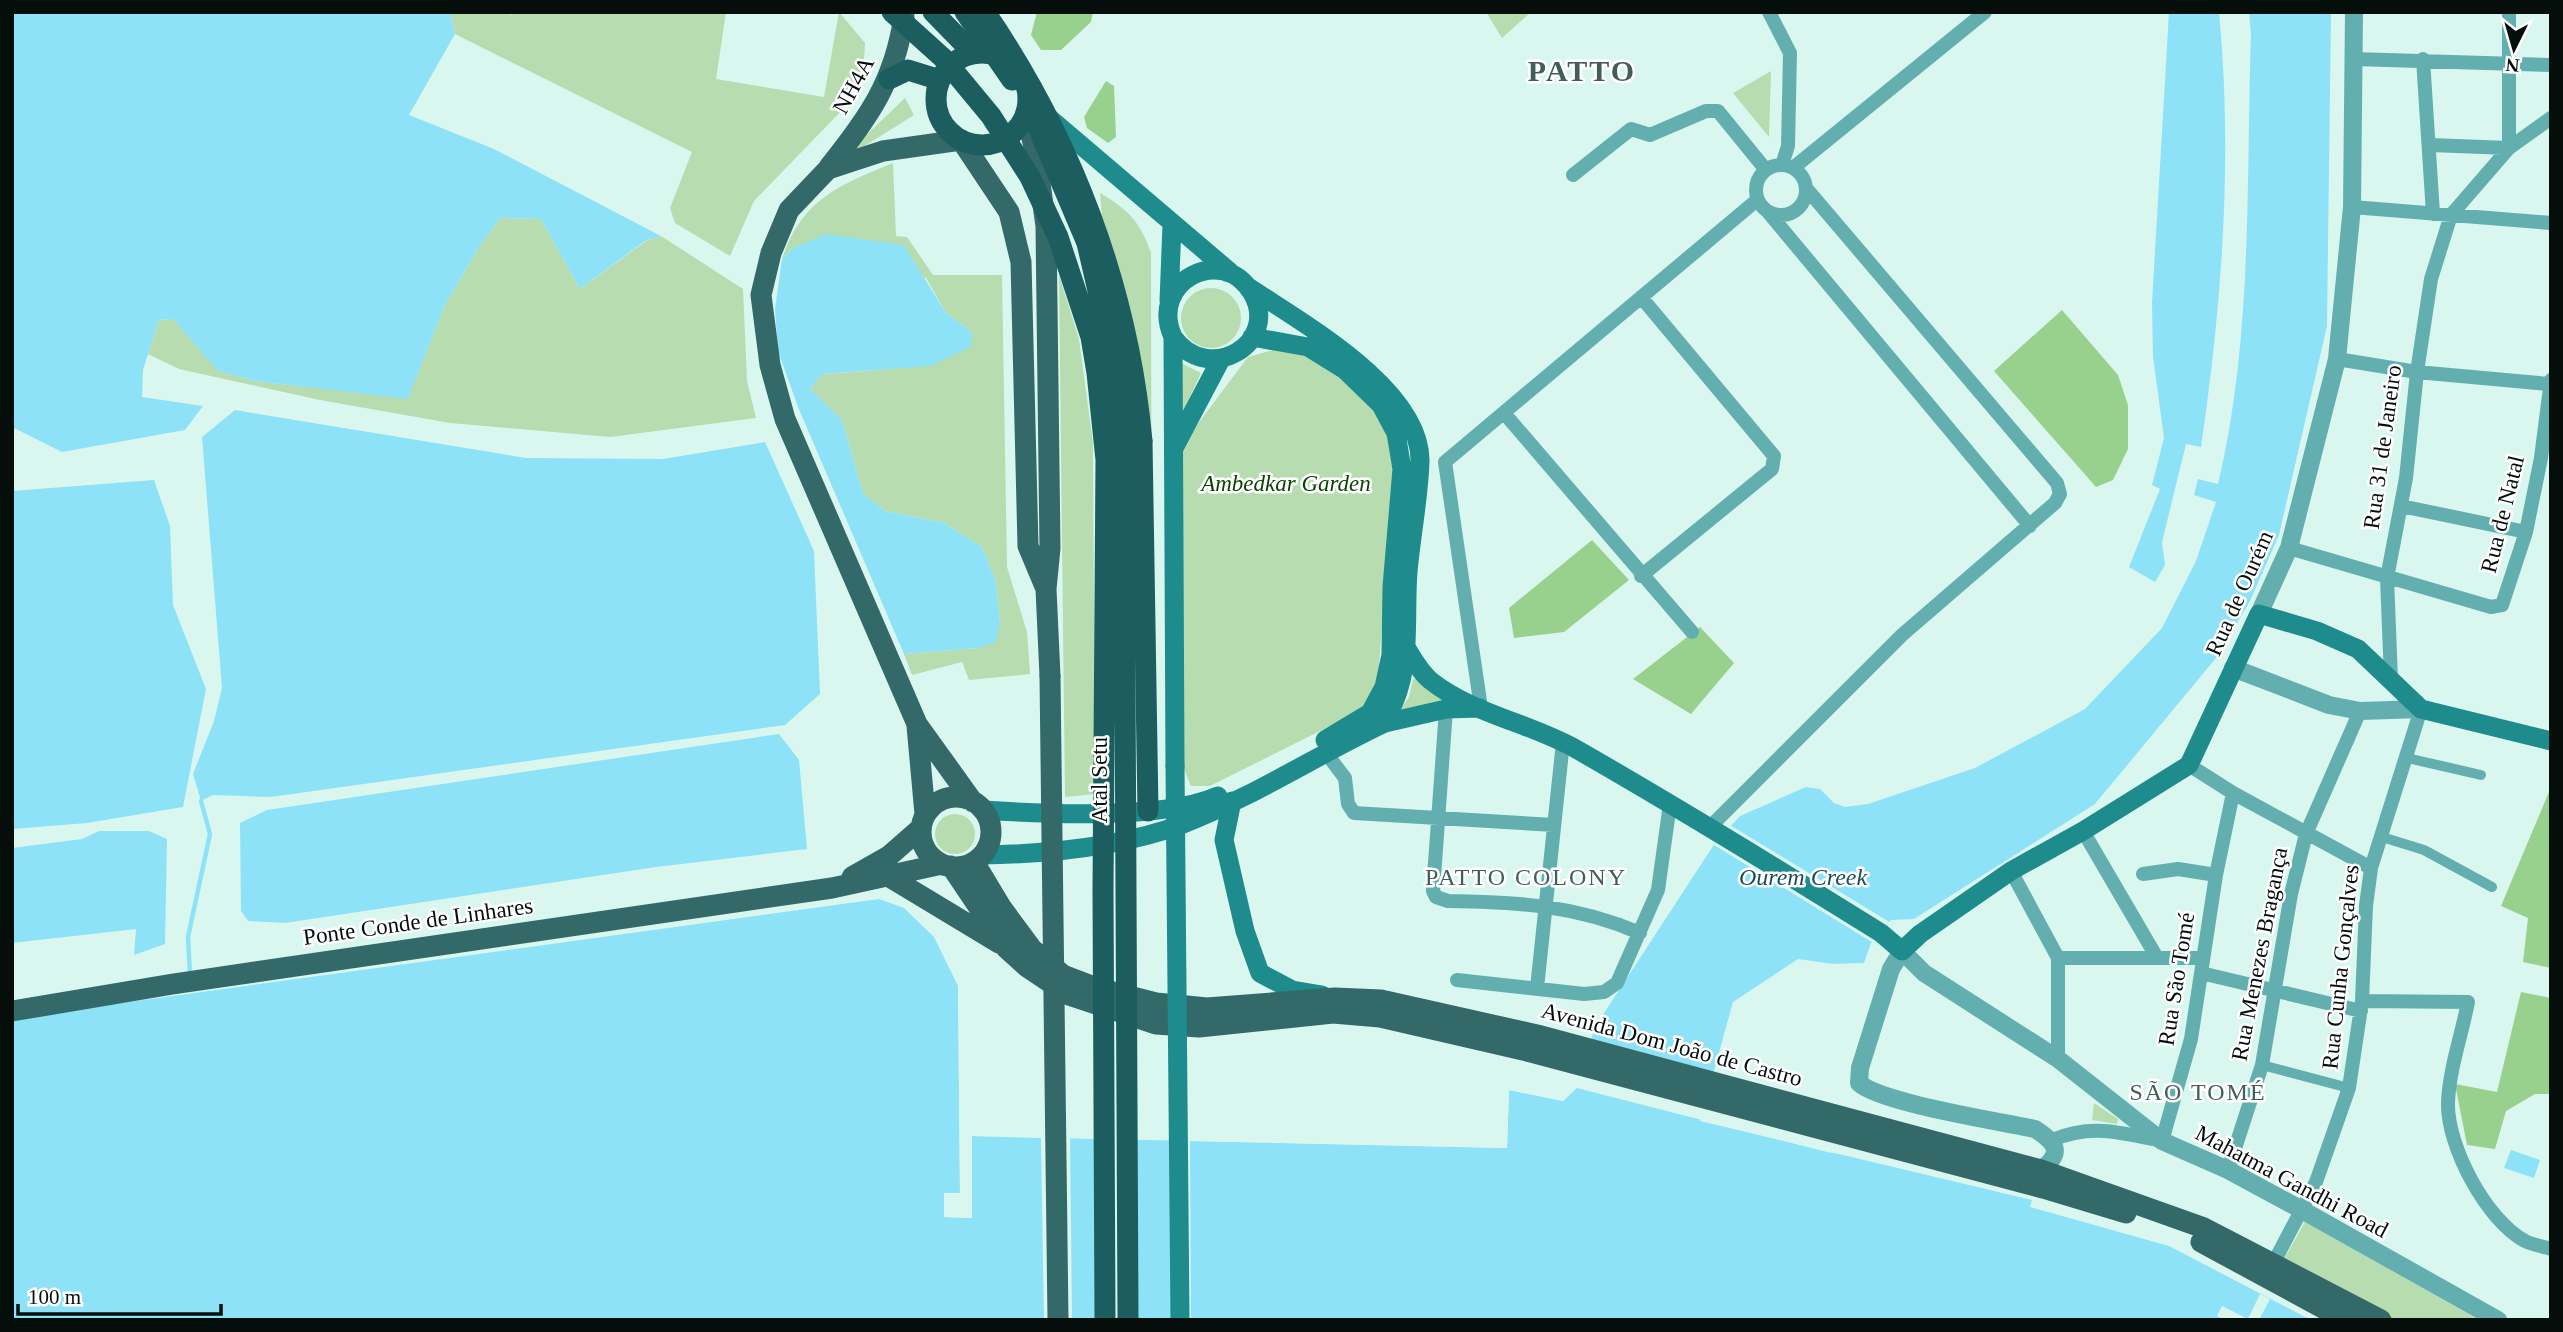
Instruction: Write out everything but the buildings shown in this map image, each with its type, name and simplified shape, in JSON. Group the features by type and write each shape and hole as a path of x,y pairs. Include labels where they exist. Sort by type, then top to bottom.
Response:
{"highway":[{"path":"933,12 973,53"},
{"name":"Atal Setu","path":"965,12 1008,72 1036,123 1087,243 1116,369 1124,463 1128,1320"},
{"path":"984,12 1024,73 1081,189 1117,296 1138,395 1142,441 1158,816"},
{"path":"899,14 941,77"},
{"name":"Atal Setu","path":"899,14 943,58 991,116 1030,177 1058,237 1091,337 1106,460 1103,877 1105,1320"},
{"path":"973,53 997,55 1007,60 1023,77 1027,107 1020,126 999,142 987,145 961,141 949,132 936,107 941,77 956,61 973,53"},
{"path":"889,79 908,70 941,77"}],"main road":[{"path":"984,12 984,25 997,55"},
{"name":"NH4A","path":"899,14 897,58 889,79 857,132 828,169 789,209 771,253 761,295 764,332 785,419 917,724"},
{"path":"1027,107 1240,281 1339,349 1393,395 1411,430 1420,459 1408,576 1406,647 1399,689 1385,723"},
{"path":"1027,107 1037,155 1046,226 1050,548 1046,589 1050,676 1058,1320"},
{"path":"828,169 883,150 961,141 1009,212 1021,262 1028,546 1046,589"},
{"path":"1172,225 1168,322 1173,337 1180,1320"},
{"path":"1168,305 1182,282 1198,273 1216,271 1240,281 1257,310 1252,337 1236,354 1221,359 1194,356 1173,337"},
{"path":"917,724 923,846 947,865 978,858 1031,854 1145,835 1158,816 1214,798 1314,747 1370,713 1384,687 1391,655 1392,587 1402,469 1396,433 1381,405 1345,370 1308,347 1252,337"},
{"path":"1172,451 1221,359"},
{"path":"2259,614 2317,631 2358,649 2421,709 2551,741"},
{"name":"Rua de Ourém","path":"2189,765 2259,614"},
{"path":"1406,647 1431,681 1481,708 1563,742 1714,830 1881,933 1902,951 1920,933 2011,871 2083,831 2189,765"},
{"path":"832,888 889,856 946,798 978,806 1158,816 1231,802 1385,723 1446,709 1481,708"},
{"path":"917,724 988,818 990,838 978,858"},
{"path":"1231,802 1224,840 1245,931 1260,973 1292,989 1335,998"},
{"name":"Avenida Dom João de Castro","path":"978,858 1001,907 1032,949 1063,975 1156,1003 1207,1008 1335,998 1394,1002 1534,1044 1839,1125 2152,1221 2202,1243 2345,1320"},
{"name":"Avenida Dom João de Castro","path":"947,865 1006,948 1027,967 1069,995 1156,1024 1199,1027 1345,1014 1392,1019 1534,1044"},
{"name":"Ponte Conde de Linhares","path":"12,1011 187,982 832,888 947,865"},
{"path":"888,876 1006,948"},
{"name":"Avenida Dom João de Castro","path":"1839,1125 2041,1170 2204,1228 2381,1320"}],"street":[{"path":"1769,12 1790,53 1787,167"},
{"path":"1985,12 1787,167 1766,170 1756,183 1757,200 2030,526"},
{"name":"Rua de Ourém","path":"2259,614 2289,548 2337,359 2352,207 2354,12"},
{"path":"2430,145 2509,148 2509,12"},
{"path":"2354,59 2510,61 2551,65"},
{"path":"2423,59 2433,214"},
{"path":"1573,175 1631,129 1650,135 1706,111 1718,111 1766,170"},
{"name":"Rua 31 de Janeiro","path":"2391,679 2387,578 2413,427 2417,372 2431,279 2451,215 2509,148 2551,118"},
{"path":"1714,830 1902,635 2030,526 2055,503 2060,494 2057,483 1806,188 1802,177 1787,167"},
{"path":"1768,212 1786,215 1794,212 1805,197 1806,188"},
{"path":"1445,462 1757,200"},
{"path":"2352,207 2551,223"},
{"path":"1641,297 1774,456 1772,469 1641,576"},
{"path":"2337,359 2417,372 2550,382"},
{"name":"Rua de Natal","path":"2289,548 2491,607 2502,605 2526,532 2541,458 2550,382"},
{"path":"1504,412 1641,576 1692,632"},
{"path":"1420,459 1436,457 1445,462"},
{"path":"1445,462 1481,708"},
{"path":"2401,506 2526,532"},
{"path":"2233,668 2329,705 2360,711 2421,709"},
{"path":"1446,709 1436,816 1433,891 1436,897 1448,901 1545,905 1606,919 1640,933"},
{"name":"Rua Cunha Gonçalves","path":"2273,1264 2330,1150 2349,1088 2362,1006 2366,906 2371,868 2421,709"},
{"name":"Rua Menezes Bragança","path":"2228,1170 2262,1065 2291,894 2306,834 2360,711"},
{"path":"1537,988 1563,742"},
{"path":"1326,753 1345,778 1348,804 1354,813 1554,825"},
{"path":"2407,758 2481,775"},
{"path":"2189,765 2233,793 2371,868"},
{"name":"Rua São Tomé","path":"2162,1141 2191,1039 2216,875 2233,793"},
{"path":"1457,980 1584,994 1604,992 1616,983 1658,890 1670,804"},
{"path":"2083,831 2155,956"},
{"path":"2382,837 2424,850 2492,887"},
{"path":"2143,874 2178,869 2216,875"},
{"path":"2011,871 2058,958 2058,1059"},
{"path":"1902,951 1891,969 1860,1068 1858,1083 1868,1092 2035,1129 2052,1140 2056,1149 2053,1161 2041,1170"},
{"name":"Mahatma Gandhi Road","path":"1902,951 1924,973 2058,1059 2162,1141 2228,1170 2498,1320"},
{"path":"2058,958 2155,956 2202,965 2275,989 2362,1006 2468,1002 2448,1103 2453,1133 2473,1184 2502,1223 2525,1241 2551,1249"},
{"path":"2262,1065 2349,1088"},
{"path":"2052,1140 2077,1130 2111,1132 2162,1141"}],"green space":[{"path":"450,12 507,12 511,15 514,12 726,12 716,79 824,97 839,12 865,43 864,61 847,105 754,201 730,256 675,223 670,208 692,152 455,34"},
{"path":"1037,12 1093,12 1091,22 1061,50 1041,50 1031,35"},
{"path":"1486,12 1531,12 1502,38"},
{"path":"1771,71 1769,137 1733,93"},
{"path":"1106,81 1114,86 1116,137 1108,143 1087,128 1084,117"},
{"path":"905,98 914,115 836,164"},
{"path":"893,163 896,236 907,237 933,275 1002,275 1007,567 1027,632 1030,674 969,680 962,662 912,675 904,654 978,648 1000,622 996,582 982,547 944,523 885,511 863,493 842,420 810,389 822,374 878,370 972,332 946,313 926,278 793,248 782,259 790,239 811,208 839,187"},
{"path":"1100,193 1118,205 1138,225 1151,253 1152,775"},
{"path":"500,218 541,219 580,289 646,241 661,236 743,289 747,381 756,418 610,437 450,423 320,400 179,369 148,354 159,319 174,320 218,370 254,381 408,398 445,305 479,247"},
{"path":"1059,275 1079,339 1093,443 1095,794 1065,797"},
{"path":"1211,288 1223,290 1236,301 1241,318 1239,330 1228,343 1211,348 1199,346 1186,335 1181,318 1183,306 1194,293"},
{"path":"2062,310 2118,375 2128,405 2128,449 2113,480 2096,487 1994,371"},
{"name":"Ambedkar Garden","path":"1276,349 1309,357 1338,371 1378,414 1386,429 1394,468 1378,678 1362,710 1210,786 1191,786 1184,769 1179,449 1248,357"},
{"path":"1177,361 1201,373 1181,416"},
{"path":"1592,540 1629,580 1564,632 1514,638 1509,608"},
{"path":"1700,627 1734,663 1691,714 1633,679"},
{"path":"1417,678 1446,702 1395,717 1409,697 1413,679"},
{"path":"2551,787 2551,968 2523,962 2528,918 2501,906"},
{"path":"955,814 963,815 969,820 974,826 974,842 969,848 963,853 955,854 947,853 941,848 936,842 935,834 936,826 941,820 947,815"},
{"path":"2521,992 2551,998 2551,1094 2535,1094 2506,1111 2495,1149 2467,1145 2455,1084 2497,1092"},
{"path":"2094,1103 2118,1119 2117,1124 2092,1120"},
{"path":"2305,1222 2479,1320 2392,1320 2284,1259"}],"water":[{"path":"12,12 450,12 455,34 409,115 494,149 661,236 645,241 580,289 541,219 500,218 479,247 445,305 408,399 254,381 217,370 174,320 159,319 143,370 142,397 203,406 185,430 62,452 12,427"},
{"path":"2169,12 2219,12 2225,175 2220,284 2201,447 2186,444 2162,542 2165,565 2155,582 2129,567 2160,489 2152,485 2164,438 2153,357 2152,303"},
{"name":"Ourem Creek","path":"2249,12 2331,12 2327,326 2279,535 2250,601 2216,658 2095,804 1914,919 1891,920 1871,943 1864,963 1833,964 1798,959 1733,1002 1700,1121 2032,1200 2030,1207 2169,1246 2311,1320 12,1320 12,1018 879,899 904,908 934,937 958,986 960,1194 944,1194 944,1217 972,1218 972,1136 1507,1148 1509,1090 1563,1101 1576,1088 1595,1027 1715,843 1740,816 1806,787 1820,789 1834,803 1845,807 1868,804 1975,768 2085,709 2162,628 2196,561 2216,502 2194,495 2198,479 2218,484 2237,373 2246,260 2251,34"},
{"path":"826,234 904,245 946,313 972,332 971,347 930,366 822,374 810,389 842,420 863,493 885,511 944,523 982,547 996,582 1000,622 996,642 978,648 904,654 798,407 778,351 775,309 782,259 793,248"},
{"path":"235,410 526,458 663,459 765,442 814,551 820,694 785,725 271,797 213,795 201,801 193,774 214,721 222,688 202,437"},
{"path":"154,480 170,526 173,605 206,689 183,807 87,823 12,829 12,491"},
{"path":"779,734 799,760 807,849 656,867 285,923 248,921 241,911 240,823 267,810"},
{"path":"99,831 149,831 167,839 165,944 134,955 136,929 12,943 12,848 82,839"},
{"path":"2511,1150 2540,1160 2534,1178 2504,1168"}],"pier":[{"path":"1728,824 1891,923 1885,933 1875,944 1714,845"},
{"path":"958,986 962,986 964,1194 961,1197 948,1197 948,1214 969,1215 969,1136 972,1132 1504,1144 1507,1087 1562,1098 1573,1086 1587,1040 1715,1075 1704,1118 1832,1149 1831,1153 1577,1088 1563,1101 1509,1090 1507,1148 1190,1141 1191,1320 1172,1320 1169,1140 1136,1140 1137,1320 1097,1320 1096,1139 1070,1138 1072,1320 1044,1320 1041,1138 972,1136 972,1218 944,1217 944,1193 960,1193"},
{"path":"2260,1294 2270,1299 2259,1320 2224,1320 2217,1316 2222,1306 2248,1319"}],"waterway":[{"path":"190,975 188,937 210,834 201,801"}],"district":[{"name":"PATTO","path":"1582,71"},
{"name":"PATTO COLONY","path":"1526,877"},
{"name":"SÃO TOMÉ","path":"2198,1092"}]}
